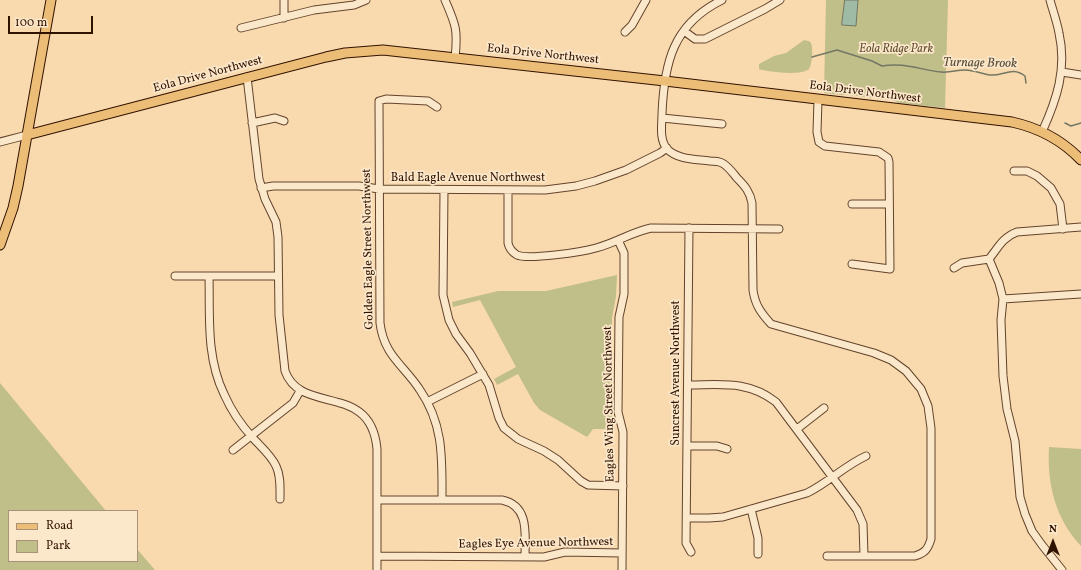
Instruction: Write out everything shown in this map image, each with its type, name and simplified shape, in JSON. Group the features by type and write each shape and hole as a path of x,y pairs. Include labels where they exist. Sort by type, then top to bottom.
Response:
{"main road":[{"path":"0,245 13,208 51,0"},
{"name":"Eola Drive Northwest","path":"27,135 326,57 359,52 398,51 1006,121 1024,125 1042,132 1066,146 1081,160"}],"street":[{"path":"284,0 284,18"},
{"path":"241,28 314,10 354,4 366,0"},
{"path":"445,0 456,29 457,44 455,58"},
{"path":"684,31 695,39 705,39 780,0"},
{"path":"1042,132 1054,106 1062,72 1062,49 1050,0"},
{"path":"717,1 698,16 684,31 673,49 667,67 662,118 662,136 667,148 675,156 719,162 728,168 749,193 752,204 753,290 755,301 760,313 771,324 874,353 891,360 913,378 921,389 928,406 931,428 931,539 929,547 922,554 914,556 827,556"},
{"path":"625,32 632,25 642,2"},
{"path":"1062,72 1081,75"},
{"path":"247,77 252,123 262,188 276,222 278,237 279,315 285,372 288,379 300,391 346,404 357,410 370,423 376,440 377,449 377,570"},
{"name":"Golden Eagle Street Northwest","path":"437,107 428,101 386,99 379,101 379,189 381,331 383,341 390,354 411,378 427,402 436,421 442,452 442,500"},
{"path":"818,100 817,132 819,142 825,146 879,152 888,158 890,269 852,264"},
{"path":"252,123 275,118 284,120"},
{"path":"662,118 722,124"},
{"name":"Eola Drive Northwest","path":"0,142 27,135"},
{"name":"Bald Eagle Avenue Northwest","path":"262,188 273,186 359,186 379,189 508,191 545,190 582,185 626,170 667,148"},
{"path":"1014,171 1027,171 1037,176 1051,188 1060,204 1063,229"},
{"path":"444,190 444,295 450,320 456,334 470,353 489,385 499,418 504,428 518,439 544,451 558,460 581,481 588,484 622,486"},
{"path":"508,191 508,243 509,248 520,256 562,254 597,248 651,228 779,229"},
{"path":"852,204 889,204"},
{"path":"954,268 962,263 989,259 1001,241 1010,234 1023,230 1081,227"},
{"name":"Suncrest Avenue Northwest","path":"689,228 686,543 691,552"},
{"name":"Eagles Wing Street Northwest","path":"618,240 624,253 624,294 619,317 618,365 618,412 623,432 622,570"},
{"path":"989,259 999,283 1003,299 1001,320 1003,376 1007,409 1015,447 1020,497 1032,531 1062,570"},
{"path":"175,276 278,276"},
{"path":"209,276 210,337 214,367 223,393 232,410 251,436 277,466 280,483 280,499"},
{"path":"1003,299 1081,294"},
{"path":"427,402 483,374"},
{"path":"688,385 747,386 758,390 776,402 857,510 863,524 864,556"},
{"path":"233,450 293,403 300,391"},
{"path":"796,429 824,408"},
{"path":"687,446 717,446 727,449"},
{"path":"687,518 723,517 807,493 820,487 854,462 866,456"},
{"path":"377,500 502,500 510,502 522,514 525,522 525,557"},
{"path":"751,509 758,538 758,554"},
{"name":"Eagles Eye Avenue Northwest","path":"377,556 544,557 565,552 622,553"}],"green space":[{"name":"Eola Ridge Park","path":"826,0 948,0 945,108 899,103 893,100 824,93"},
{"path":"804,40 810,42 812,47 812,59 809,69 792,73 759,69 759,64 774,56 786,53"},
{"path":"617,275 616,296 612,318 611,411 615,429 593,429 587,437 540,410 534,403 518,374 497,385 494,379 516,367 480,300 453,307 452,302 498,291 546,291"},
{"path":"0,383 105,510 8,510 8,562 138,562 138,550 155,570 0,570"},
{"path":"1049,447 1081,449 1081,546 1065,524 1054,500 1051,487"}],"shaded area":[{"path":"845,0 858,0 856,26 842,25"}],"waterway":[{"name":"Turnage Brook","path":"812,57 837,50 872,61 882,66 897,65 944,72 968,70 990,75 1016,72 1025,76 1026,83"},
{"name":"Turnage Brook","path":"1065,123 1071,126 1081,123"}]}
